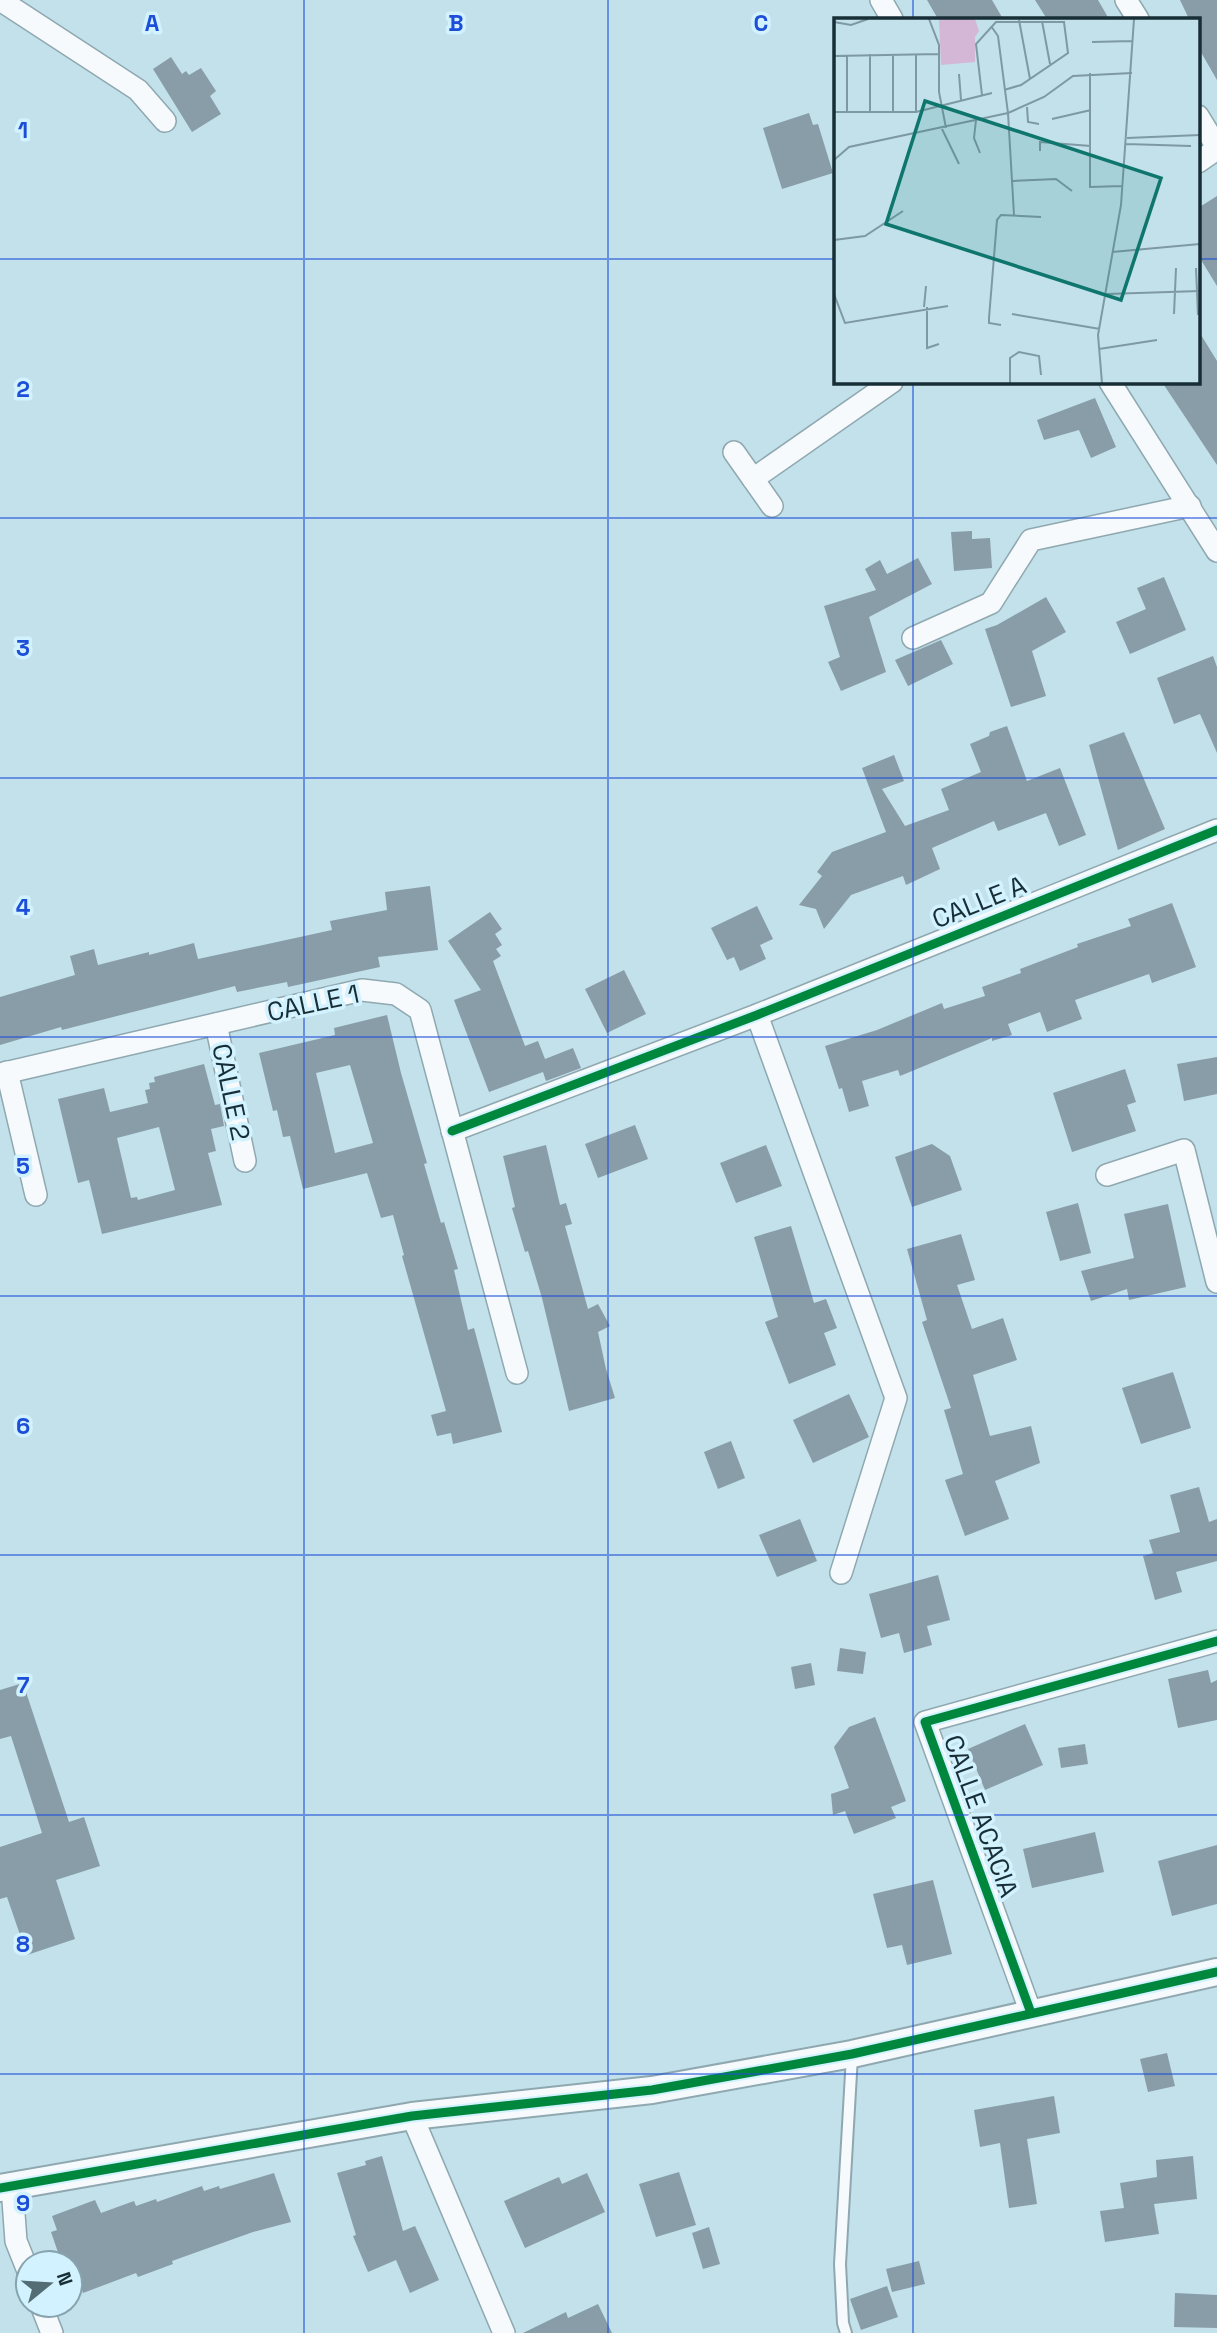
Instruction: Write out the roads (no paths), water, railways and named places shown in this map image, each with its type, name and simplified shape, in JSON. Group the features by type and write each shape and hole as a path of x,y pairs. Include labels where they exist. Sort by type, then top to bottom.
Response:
{"street":[{"path":"0,0 138,90 165,121"},
{"path":"881,0 891,18"},
{"path":"1126,0 1137,18"},
{"path":"1200,119 1217,148 1200,161"},
{"path":"753,479 891,383"},
{"path":"1111,383 1217,551"},
{"path":"734,452 772,506"},
{"path":"913,638 991,603 1031,540 1190,506"},
{"name":"CALLE A","path":"452,1131 757,1015 1217,830"},
{"name":"CALLE 1","path":"4,1073 362,990 396,993 420,1010 517,1373"},
{"path":"757,1015 896,1398 841,1573"},
{"name":"CALLE 2","path":"216,1024 245,1161"},
{"path":"4,1073 36,1195"},
{"path":"1107,1175 1184,1150 1217,1282"},
{"name":"CALLE ACACIA","path":"1031,2013 925,1722 1217,1642"},
{"path":"19,2249 6,2187 412,2116 652,2090 852,2053 1217,1972"},
{"path":"412,2116 504,2333"}],"lane":[{"path":"846,2333 843,2323 840,2264 852,2053"}]}
